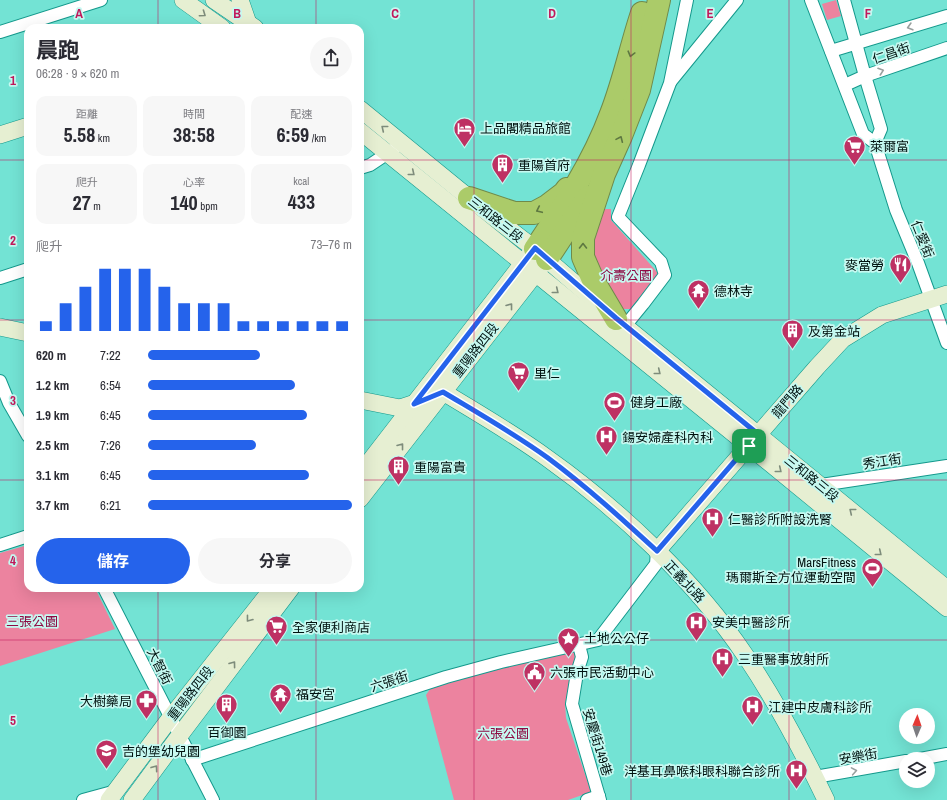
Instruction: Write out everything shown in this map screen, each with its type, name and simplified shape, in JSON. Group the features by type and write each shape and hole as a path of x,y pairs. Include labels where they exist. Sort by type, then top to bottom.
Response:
{"highway":[{"path":"639,90 659,0"},
{"path":"621,322 594,280 583,257 583,238 604,174 622,136 670,0"},
{"path":"535,261 566,203 582,178 601,140 616,101 629,60 643,5"},
{"path":"469,198 514,213 534,213 547,206 564,193 601,140"},
{"path":"535,261 604,174"}],"main road":[{"path":"183,0 216,24"},
{"path":"214,0 248,24"},
{"path":"240,0 250,24"},
{"name":"三和路三段","path":"364,111 469,198 535,261 754,440 821,485 947,589"},
{"path":"0,135 24,127"},
{"name":"三和路三段","path":"364,134 535,261 621,322 947,608"},
{"name":"重陽路四段","path":"364,494 443,392 535,261"},
{"name":"重陽路四段","path":"364,469 414,404 535,261"},
{"name":"龍門路","path":"657,551 843,339 882,315 930,298 947,294"},
{"path":"0,327 24,332"},
{"path":"364,401 400,408 443,392"},
{"name":"正義北路","path":"443,392 512,434 547,458 586,488 657,551 707,605 745,655 789,726 826,800"},
{"name":"重陽路四段","path":"113,795 171,717 270,592"},
{"name":"重陽路四段","path":"132,800 288,592"}],"street":[{"path":"25,24 101,0"},
{"path":"621,322 643,304 665,275 661,262 618,216 670,83 688,0"},
{"path":"670,83 737,0"},
{"name":"仁愛街","path":"811,0 863,134 875,144 896,210 947,343"},
{"path":"844,0 855,43 881,129 875,144"},
{"path":"831,50 947,16"},
{"path":"0,32 24,24"},
{"name":"仁昌街","path":"844,85 865,76 947,48"},
{"path":"364,167 370,165 403,143"},
{"path":"0,278 24,270"},
{"path":"0,382 9,403 24,429"},
{"name":"秀江街","path":"821,485 947,466"},
{"path":"0,545 24,537"},
{"name":"六張街","path":"192,760 446,677 501,662 598,640 656,564 657,551"},
{"name":"大智街","path":"106,592 213,800"},
{"name":"安慶街149巷","path":"579,645 582,657 577,673 572,704 600,798"},
{"path":"935,756 947,754"},
{"name":"安樂街","path":"815,777 899,763"},
{"path":"83,800 113,795"},
{"path":"587,800 600,798"}],"green space":[{"path":"836,0 841,16 827,20 822,4"},
{"name":"介壽公園","path":"600,209 611,209 611,220 657,272 657,276 632,309 622,309 600,282 589,236"},
{"name":"三張公園","path":"24,546 24,592 97,592 115,629 0,666 0,553"},
{"name":"六張公園","path":"576,649 571,684 565,703 566,718 591,792 568,800 454,800 426,695 430,689 492,669"}],"place":[{"name":"上品閣精品旅館","path":"465,148"},
{"name":"萊爾富","path":"855,166"},
{"name":"重陽首府","path":"502,184"},
{"name":"麥當勞","path":"900,284"},
{"name":"德林寺","path":"699,310"},
{"name":"及第金站","path":"792,350"},
{"name":"里仁","path":"519,392"},
{"name":"健身工廠","path":"615,422"},
{"name":"鍚安婦產科內科","path":"607,456"},
{"name":"重陽富貴","path":"399,486"},
{"name":"仁醫診所附設洗腎","path":"713,538"},
{"name":"MarsFitness 瑪爾斯全方位運動空間","path":"872,588"},
{"name":"安美中醫診所","path":"697,642"},
{"name":"全家便利商店","path":"277,646"},
{"name":"土地公公仔","path":"569,658"},
{"name":"三重醫事放射所","path":"722,678"},
{"name":"六張市民活動中心","path":"534,692"},
{"name":"福安宮","path":"281,714"},
{"name":"大樹藥局","path":"147,720"},
{"name":"百御園","path":"227,724"},
{"name":"江建中皮膚科診所","path":"752,726"},
{"name":"吉的堡幼兒園","path":"106,770"},
{"name":"洋基耳鼻喉科眼科聯合診所","path":"796,790"}],"route":[{"path":"535,248 616,318 758,434 749,446 657,551 613,510 547,458 512,434 443,392 414,404 535,248"}]}
